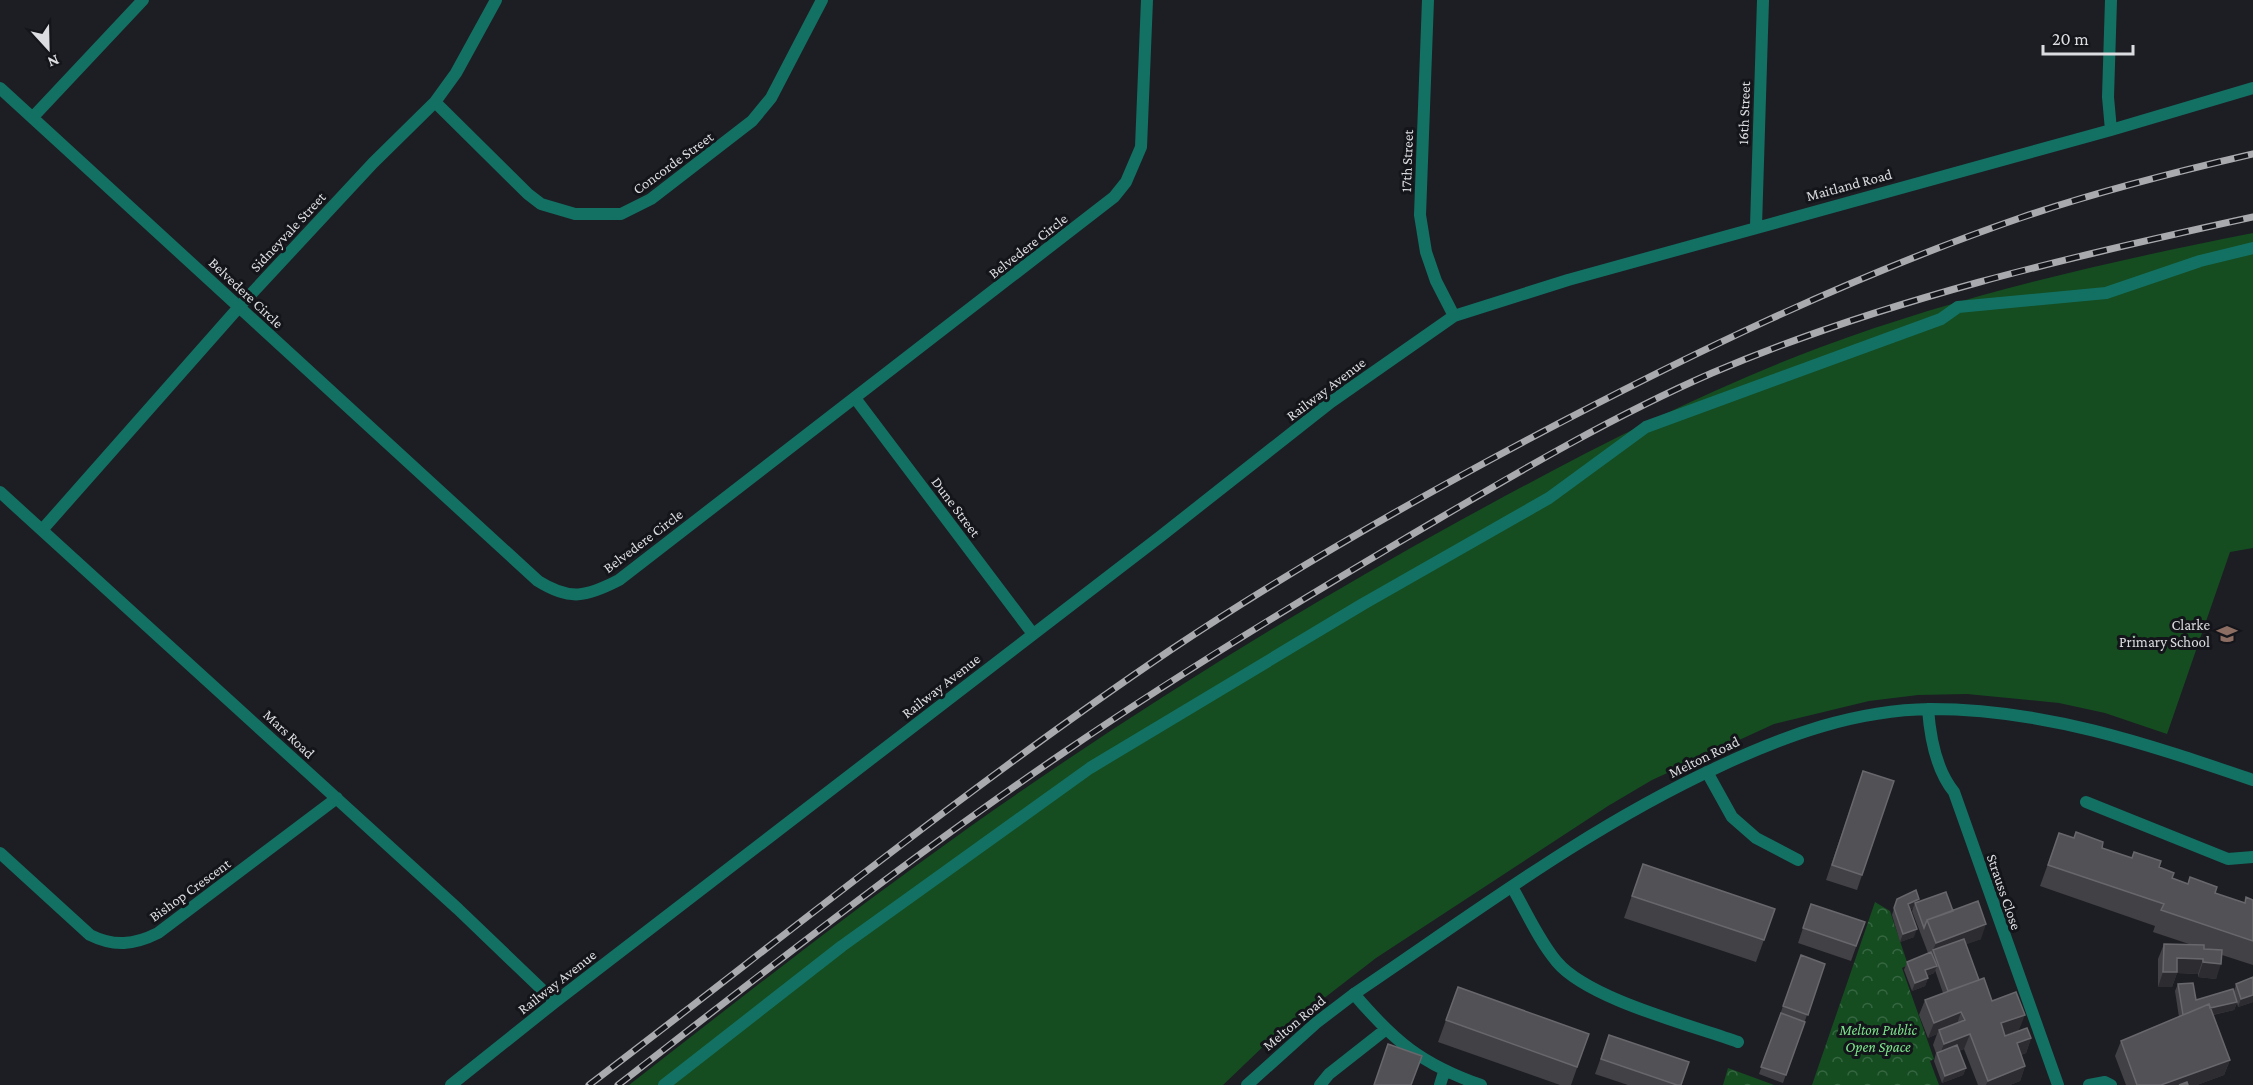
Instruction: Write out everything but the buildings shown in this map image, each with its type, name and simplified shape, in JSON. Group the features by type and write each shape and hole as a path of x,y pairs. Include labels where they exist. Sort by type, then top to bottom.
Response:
{"street":[{"path":"33,117 144,0"},
{"name":"Sidneyvale Street","path":"42,530 238,307 373,163 435,102 466,57 496,0"},
{"name":"Concorde Street","path":"435,102 528,194 541,204 575,214 621,214 651,199 753,121 771,98 822,0"},
{"name":"Belvedere Circle","path":"0,88 538,581 554,591 572,596 587,595 619,580 1101,209 1126,182 1141,147 1148,0"},
{"name":"17th Street","path":"1428,0 1420,215 1426,252 1436,281 1454,316"},
{"name":"16th Street","path":"1756,226 1763,0"},
{"path":"2110,130 2108,97 2111,0"},
{"name":"Maitland Road","path":"1454,316 1513,296 1756,226 2110,130 2253,88"},
{"path":"664,1085 842,946 1090,768 1363,604 1549,498 1646,427 1941,319 1958,308 2106,293 2200,261 2253,248"},
{"name":"Railway Avenue","path":"452,1085 555,1002 1331,402 1454,316"},
{"name":"Dune Street","path":"855,398 1033,634"},
{"name":"Mars Road","path":"0,492 337,798 555,1002"},
{"name":"Melton Road","path":"1247,1085 1316,1023 1354,994 1617,818 1707,772 1779,739 1817,726 1883,714 1928,709 2021,715 2083,726 2131,738 2253,780"},
{"name":"Strauss Close","path":"1928,709 1929,732 1946,782 1954,792 2058,1085"},
{"path":"1707,772 1732,817 1756,838 1798,860"},
{"name":"Bishop Crescent","path":"0,853 90,934 103,941 130,944 158,933 337,798"},
{"path":"2086,802 2228,859 2253,857"},
{"path":"1512,887 1557,962 1576,980 1600,993 1738,1042"},
{"path":"1354,994 1385,1030 1444,1072 1480,1085"},
{"path":"1320,1085 1329,1074 1385,1030"},
{"path":"1440,1085 1444,1072"},
{"path":"2090,1085 2105,1082 2111,1085"}],"green space":[{"path":"2253,233 2253,548 2230,552 2167,734 2105,713 2059,703 1967,694 1918,695 1869,701 1774,724 1652,780 1608,806 1376,958 1270,1040 1223,1085 629,1085 884,889 1090,744 1335,591 1549,473 1638,427 1728,385 1774,365 1874,328 2035,281"},
{"name":"Melton Public Open Space","path":"1875,902 1890,911 1908,965 1902,968 1934,1059 1930,1061 1939,1085 1812,1085"},
{"path":"1728,1068 1774,1085 1723,1085"}],"railway":[{"path":"589,1085 948,809 1095,702 1256,595 1436,490 1527,440 1708,348 1893,266 2020,218 2136,183 2253,154"},
{"path":"618,1085 893,874 1006,792 1105,725 1319,590 1481,494 1595,430 1712,373 1844,323 2047,264 2253,217"}],"place":[{"name":"Clarke Primary School","path":"2227,634"}]}
